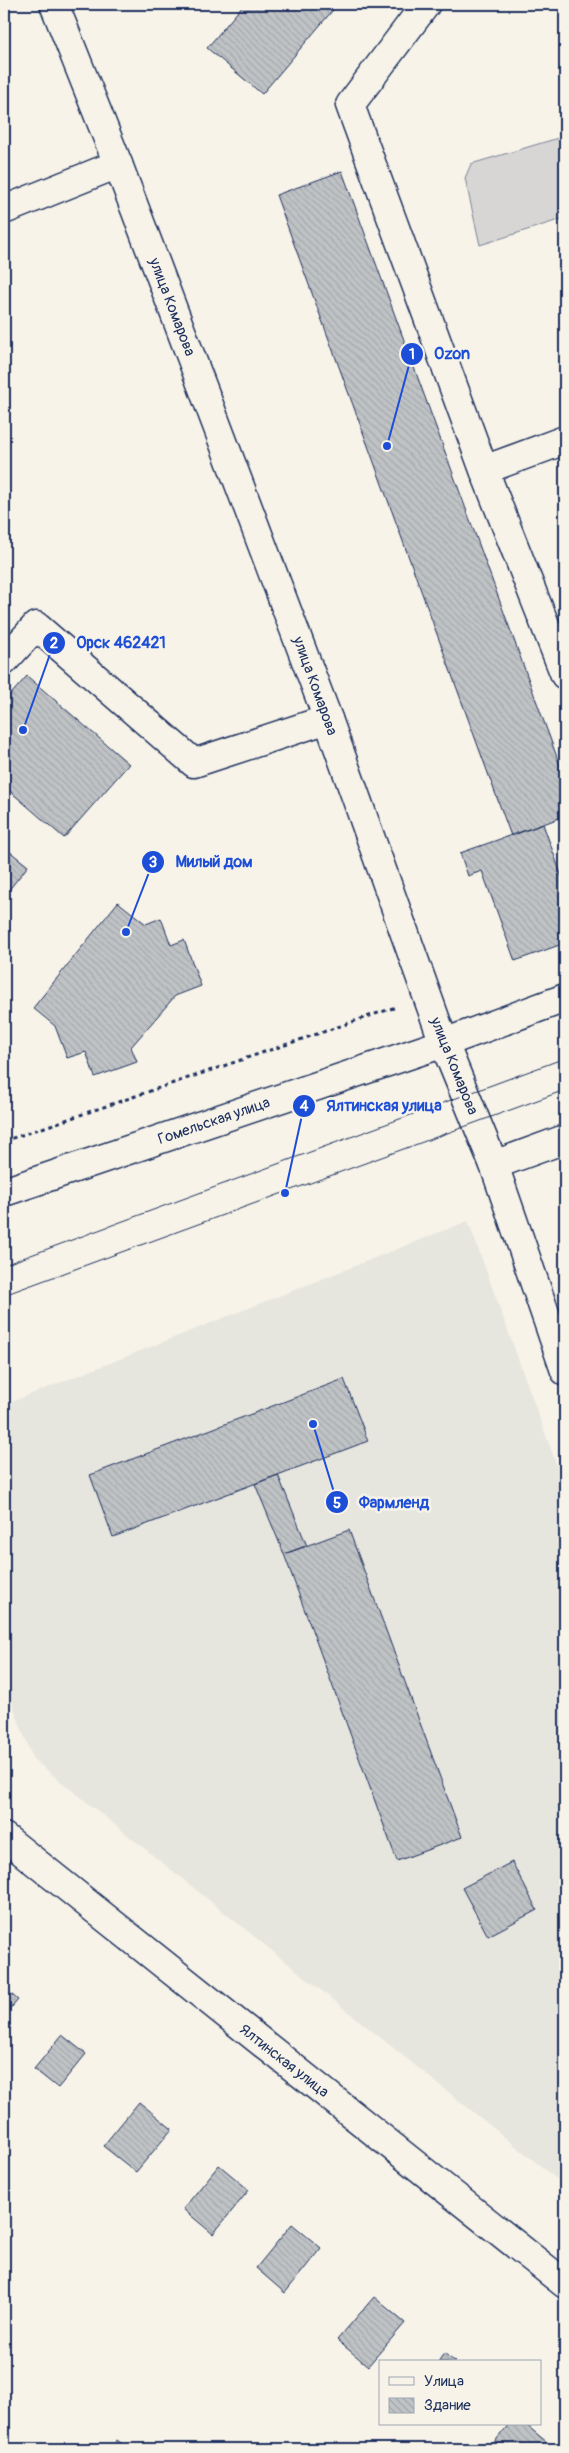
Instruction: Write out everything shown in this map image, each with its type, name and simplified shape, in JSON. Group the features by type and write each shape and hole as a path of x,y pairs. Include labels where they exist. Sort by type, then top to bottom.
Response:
{"main road":[{"name":"улица Комарова","path":"54,4 118,164 328,719 444,1043 494,1164 565,1372"},
{"path":"426,4 350,106 484,470 565,675"},
{"path":"4,210 118,164"},
{"path":"484,470 565,440"},
{"path":"4,661 36,626 194,763 328,719"},
{"name":"Гомельская улица","path":"4,1192 444,1043 565,998"},
{"path":"494,1164 565,1139"},
{"name":"Ялтинская улица","path":"4,1838 565,2284"}],"path":[{"path":"4,1141 427,996"}],"shaded area":[{"path":"565,136 565,218 480,245 465,178 471,164"},
{"path":"468,1221 565,1488 565,2174 558,2180 33,1759 4,1682 4,1405"}],"building":[{"path":"244,4 338,4 262,94 207,48"},
{"path":"342,171 565,779 565,816 511,836 276,195"},
{"path":"27,676 129,764 64,838 4,786 4,702"},
{"path":"543,824 565,885 565,943 515,961 482,871 468,876 460,853"},
{"path":"4,847 28,866 4,896"},
{"path":"118,902 146,924 161,918 171,945 184,940 201,986 175,996 131,1047 137,1062 95,1077 86,1052 67,1058 55,1026 33,1008"},
{"path":"344,1379 368,1441 113,1537 90,1475"},
{"path":"278,1475 307,1546 284,1554 255,1484"},
{"path":"349,1530 462,1837 397,1861 284,1554"},
{"path":"512,1862 537,1910 488,1936 462,1888"},
{"path":"4,1988 18,2000 4,2016"},
{"path":"62,2035 86,2054 58,2088 34,2069"},
{"path":"139,2102 172,2129 136,2172 103,2146"},
{"path":"219,2165 249,2190 213,2234 183,2209"},
{"path":"292,2224 321,2248 285,2293 256,2268"},
{"path":"374,2297 405,2323 368,2366 337,2340"},
{"path":"444,2353 453,2360 439,2360"},
{"path":"507,2426 527,2426 548,2443 543,2449 489,2449"},
{"path":"117,2440 129,2449 110,2449"}],"tram line":[{"path":"4,1265 565,1058"},
{"path":"4,1295 565,1090"}],"place":[{"name":"Ozon","path":"387,446"},
{"name":"Орск 462421","path":"23,730"},
{"name":"Милый дом","path":"126,932"},
{"name":"Ялтинская улица","path":"285,1193"},
{"name":"Фармленд","path":"313,1424"}]}
